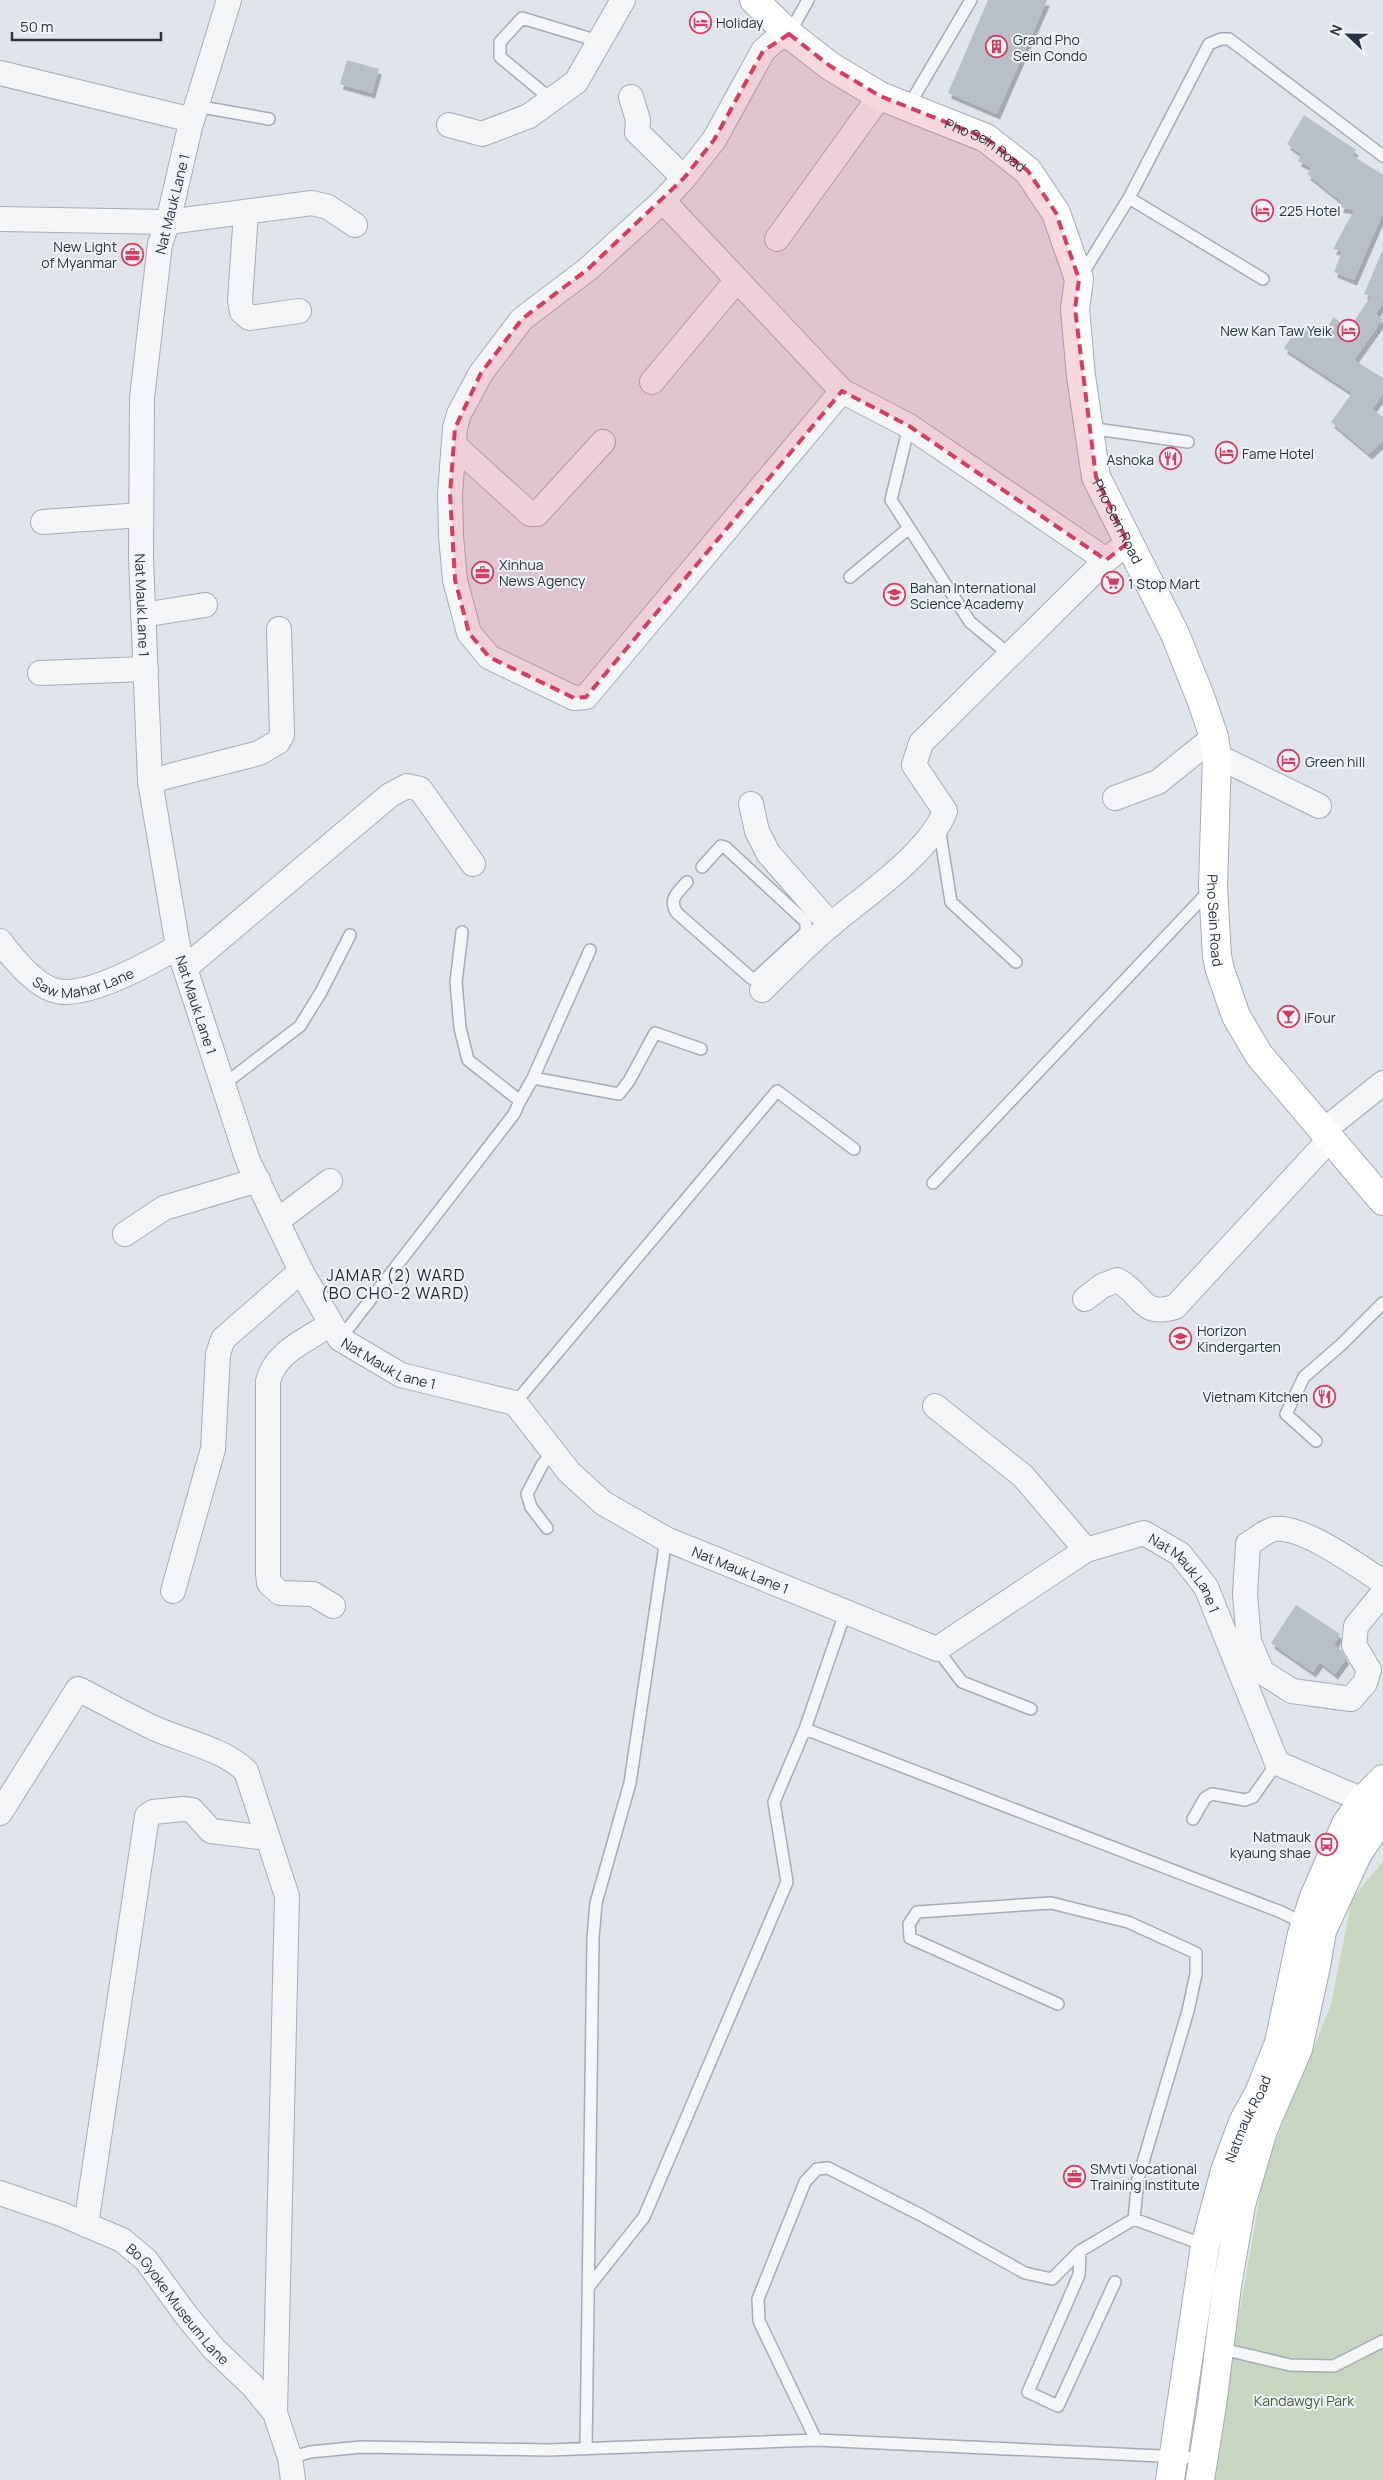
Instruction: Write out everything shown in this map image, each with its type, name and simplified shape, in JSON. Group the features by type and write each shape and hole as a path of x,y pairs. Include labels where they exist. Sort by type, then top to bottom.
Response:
{"main road":[{"name":"Pho Sein Road","path":"754,0 789,34 830,66 880,96 986,138 1028,171 1056,213 1078,279 1075,309 1096,476 1128,544 1175,634 1216,746 1214,886 1217,956 1220,970 1236,1016 1259,1054 1383,1201"},
{"name":"Natmauk Road","path":"1202,2469 1218,2348 1241,2205 1263,2130 1298,2049 1322,1931 1376,1809 1383,1779"},
{"name":"Natmauk Road","path":"1171,2468 1205,2246 1236,2141 1279,2043 1305,1924 1336,1843 1376,1809"},
{"path":"1190,2352 1218,2348"}],"street":[{"name":"Nat Mauk Lane 1","path":"228,0 194,113 168,222 160,244 142,398 141,515 143,615 150,781 181,958 248,1160 301,1271 336,1332 401,1375 515,1403 569,1472 603,1503 666,1539 936,1649 1086,1550 1144,1533 1180,1554 1206,1586 1277,1763"},
{"path":"449,125 482,134 529,116 552,100 576,82 623,0"},
{"path":"789,34 774,41 764,51 714,140 684,178 663,201 588,269 522,320 481,373 459,414 455,428 450,494 451,536 455,580 468,633 489,657 580,700 586,697 842,391"},
{"path":"0,72 194,113"},
{"path":"777,239 880,96"},
{"path":"631,97 638,120 637,132 684,178"},
{"path":"663,201 842,391 909,426 1106,560"},
{"path":"0,219 168,222 312,203 328,207 355,225"},
{"path":"246,212 240,301 242,312 249,318 300,311"},
{"path":"652,382 737,280"},
{"path":"454,445 530,514 537,514 603,442"},
{"path":"43,522 141,515"},
{"path":"761,985 899,869 939,827 945,811 914,765 921,743 1106,560 1128,544"},
{"path":"143,615 205,605"},
{"path":"150,781 259,753 278,742 282,734 279,629"},
{"path":"40,674 146,669"},
{"path":"1115,798 1158,782 1216,746 1318,806"},
{"name":"Saw Mahar Lane","path":"0,941 31,977 56,992 81,991 139,969 181,958 390,795 408,786 420,789 473,864"},
{"path":"751,804 757,832 768,853 831,925"},
{"path":"1085,1299 1102,1286 1117,1280 1124,1283 1146,1307 1161,1311 1175,1307 1327,1135 1383,1083"},
{"path":"125,1234 164,1208 258,1180"},
{"path":"277,1221 330,1181"},
{"path":"174,1591 213,1449 218,1354 223,1339 301,1271"},
{"path":"333,1606 313,1594 280,1593 269,1583 268,1381 271,1368 278,1359 336,1332"},
{"path":"935,1406 1023,1476 1086,1550"},
{"path":"1383,1582 1334,1550 1291,1529 1273,1529 1248,1544 1244,1594 1249,1641 1262,1672 1292,1691 1351,1699 1365,1683 1369,1670 1354,1645 1356,1626 1383,1593"},
{"path":"0,1813 78,1689 154,1728 195,1746 220,1753 237,1762 246,1770 286,1896 275,2413"},
{"path":"1277,1763 1376,1809"},
{"path":"86,2225 147,1816 153,1812 192,1810 211,1831 267,1838"},
{"name":"Bo Gyoke Museum Lane","path":"0,2193 122,2240 146,2260 186,2315 214,2349 252,2385 275,2413 292,2469"}],"lane":[{"path":"789,34 808,0"},
{"path":"908,107 971,0"},
{"path":"552,100 500,57 500,42 522,18 598,41"},
{"path":"1078,279 1129,198 1210,44 1220,39 1229,39 1383,156"},
{"path":"194,113 269,118"},
{"path":"1129,198 1263,279"},
{"path":"909,426 891,500 970,622 1011,656"},
{"path":"1089,428 1188,442"},
{"path":"850,576 909,528"},
{"path":"939,827 952,902 1016,962"},
{"path":"687,882 674,896 673,907 677,913 761,985 806,932 806,922 725,847 721,846 702,867"},
{"path":"934,1183 1214,886"},
{"path":"462,932 456,982 460,1028 468,1060 520,1101"},
{"path":"224,1085 300,1026 321,992 350,935"},
{"path":"336,1332 514,1114 590,950"},
{"path":"532,1078 619,1094 629,1081 655,1033 701,1049"},
{"path":"515,1403 777,1091 854,1149"},
{"path":"1316,1441 1286,1414 1304,1377 1342,1344 1383,1303"},
{"path":"547,1528 531,1507 527,1494 542,1465 554,1451"},
{"path":"586,2449 590,2285 593,1938 596,1904 630,1783 666,1539"},
{"path":"590,2285 644,2217 787,1882 774,1802 805,1729 845,1613"},
{"path":"936,1649 962,1682 1031,1710"},
{"path":"805,1729 1280,1912 1305,1924"},
{"path":"1193,1819 1205,1798 1212,1794 1245,1800 1253,1797 1277,1763"},
{"path":"1058,2004 910,1938 909,1924 917,1912 1051,1903 1128,1922 1196,1953 1196,1974 1188,2011 1138,2179 1134,2219"},
{"path":"816,2440 759,2321 758,2299 806,2182 817,2169 828,2168 921,2215 1025,2273 1052,2279 1080,2251 1134,2219"},
{"path":"1134,2219 1205,2246 1233,2251"},
{"path":"1080,2251 1079,2275 1028,2392 1058,2406 1115,2282"},
{"path":"1218,2348 1290,2365 1334,2366 1383,2342"},
{"path":"292,2469 310,2452 361,2447 586,2449 816,2440 1202,2469"}],"highlighted area":[{"path":"789,34 830,66 880,96 986,138 1028,171 1056,213 1079,279 1075,309 1096,477 1128,543 1106,560 909,426 842,391 586,697 574,698 489,657 469,633 455,580 450,494 455,428 481,373 522,319 588,269 684,178 714,140 763,51"}],"green space":[{"name":"Kandawgyi Park","path":"1383,1861 1383,2480 1210,2480 1265,2167 1331,2005 1352,1899"}],"building":[{"name":"Grand Pho Sein Condo","path":"988,0 1047,0 997,114 948,93"},
{"path":"347,60 379,69 372,93 340,84"},
{"path":"1304,115 1356,150 1352,155 1383,175 1383,213 1354,280 1334,272 1342,251 1333,249 1354,210 1340,207 1342,202 1307,174 1312,168 1298,161 1301,154 1287,144"},
{"path":"1383,249 1383,301 1376,315 1383,319 1354,360 1383,378 1383,394 1372,409 1383,417 1383,441 1369,454 1331,422 1352,393 1284,348 1300,325 1320,338 1334,317 1348,330 1371,296 1364,294"},
{"path":"1296,1605 1340,1634 1334,1645 1342,1651 1346,1659 1335,1674 1320,1662 1313,1672 1271,1643"}],"place":[{"name":"Holiday","path":"700,22"},
{"name":"Grand Pho Sein Condo","path":"997,47"},
{"name":"225 Hotel","path":"1263,210"},
{"name":"New Light of Myanmar","path":"133,254"},
{"name":"New Kan Taw Yeik","path":"1348,330"},
{"name":"Fame Hotel","path":"1226,453"},
{"name":"Ashoka","path":"1170,459"},
{"name":"Xinhua News Agency","path":"483,572"},
{"name":"1 Stop Mart","path":"1112,583"},
{"name":"Bahan International Science Academy","path":"894,595"},
{"name":"Green hill","path":"1289,761"},
{"name":"iFour","path":"1288,1017"},
{"name":"Horizon Kindergarten","path":"1181,1338"},
{"name":"Vietnam Kitchen","path":"1324,1396"},
{"name":"Natmauk kyaung shae","path":"1327,1844"},
{"name":"SMvti Vocational Training Institute","path":"1074,2176"}],"district":[{"name":"JAMAR (2) WARD (BO CHO-2 WARD)","path":"396,1284"}]}
